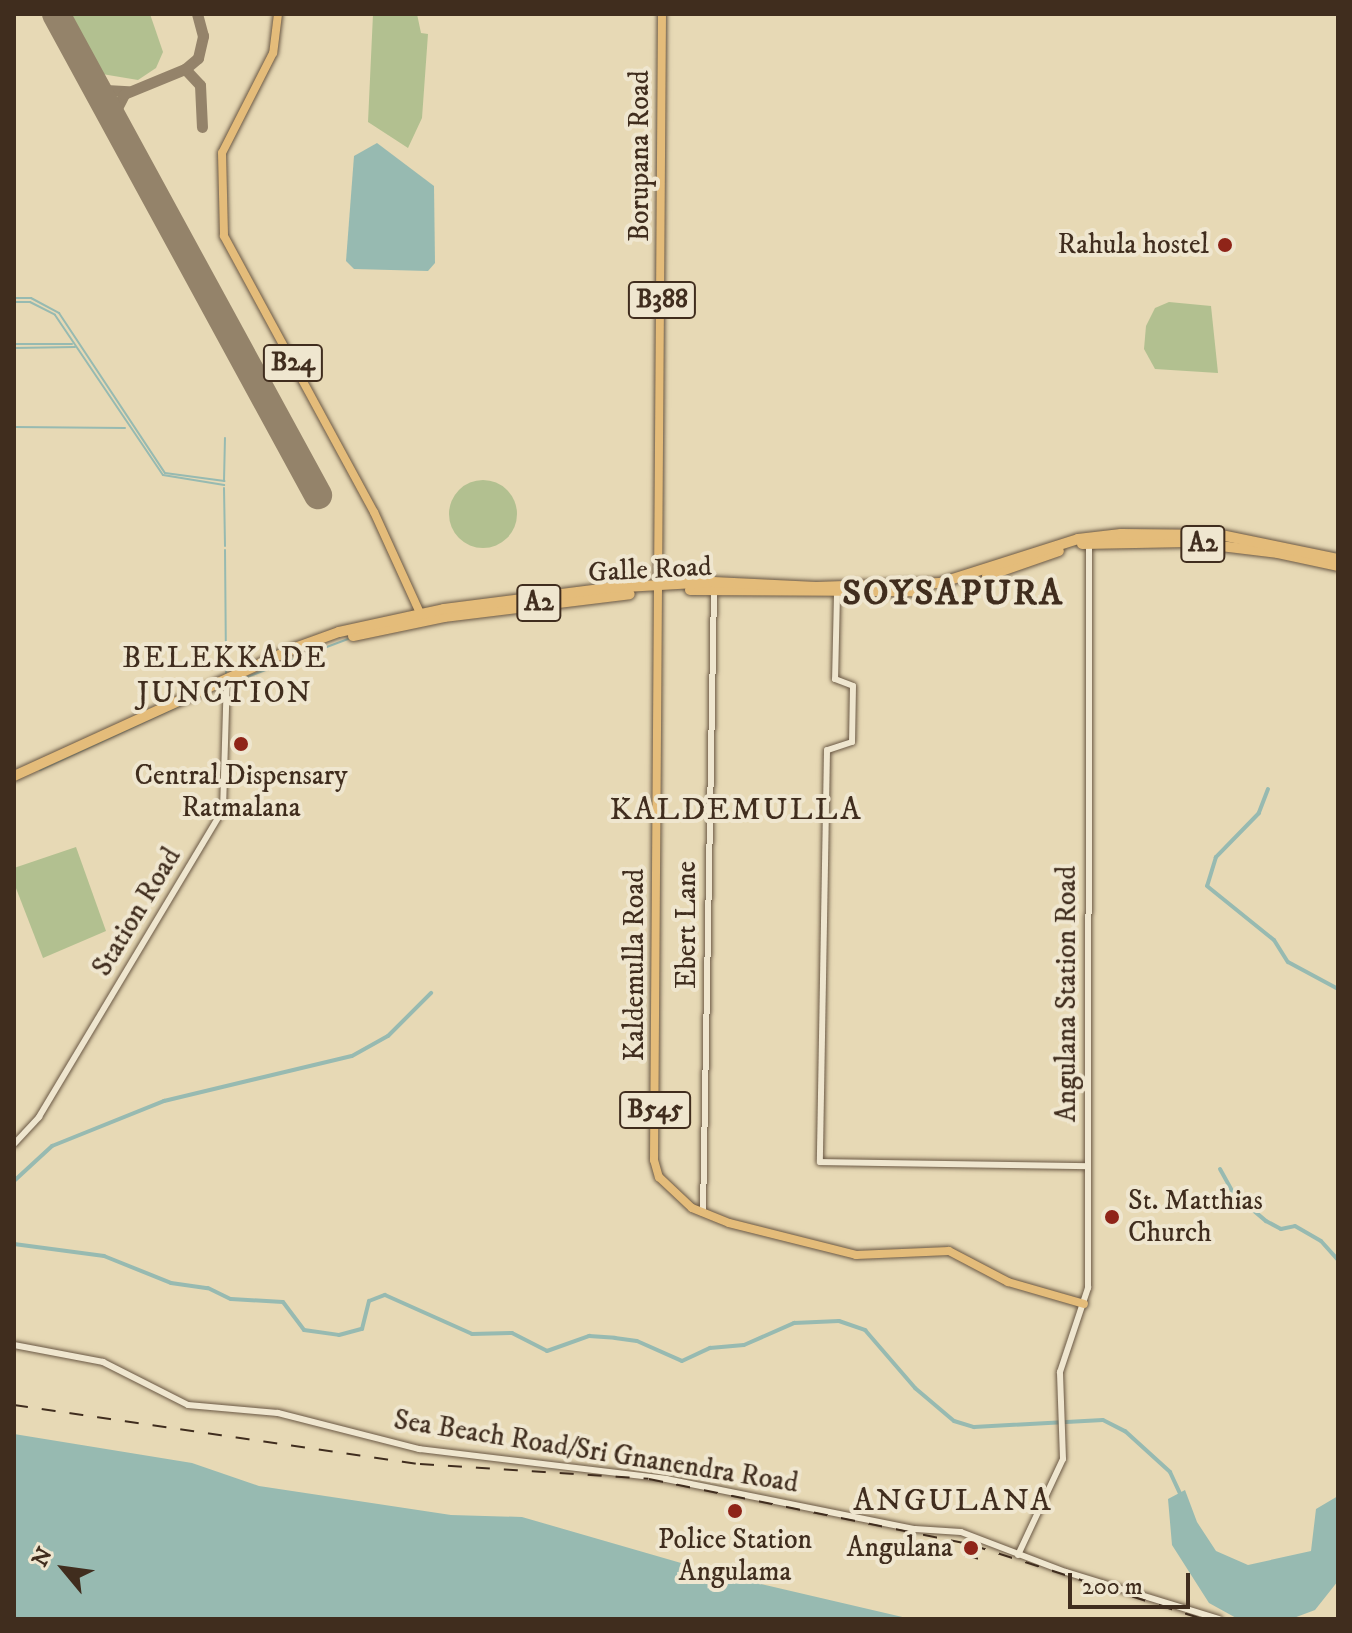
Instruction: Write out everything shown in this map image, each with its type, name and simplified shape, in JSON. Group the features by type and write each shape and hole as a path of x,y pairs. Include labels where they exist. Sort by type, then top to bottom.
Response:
{"highway":[{"name":"Galle Road","path":"14,776 227,681 315,647 417,617 660,588 940,583 1089,540 1171,532 1268,542 1338,559"},
{"name":"Galle Road","path":"660,588 837,594 950,588 1089,540 1188,542 1338,566"},
{"name":"Galle Road","path":"14,782 227,681"}],"main road":[{"name":"B24","path":"280,14 273,53 234,124 220,167 224,236 374,512 411,594 417,617"},
{"name":"Borupana Road","path":"660,588 662,14"},
{"name":"Kaldemulla Road","path":"660,588 654,1160 659,1177 703,1213 856,1255 949,1251 1008,1282 1084,1304"}],"street":[{"name":"Angulana Station Road","path":"1018,1555 1063,1459 1065,1428 1060,1372 1084,1304 1088,1166 1089,540"},
{"name":"Ebert Lane","path":"703,1213 714,589"},
{"path":"837,594 835,679 853,686 852,742 827,750 820,1162 1088,1166"},
{"name":"Station Road","path":"14,1144 39,1117 223,810 227,681"},
{"name":"Sea Beach Road/Sri Gnanendra Road","path":"14,1345 103,1362 188,1405 278,1413 419,1449 666,1479 915,1529 961,1532 1018,1555 1219,1619"}],"green space":[{"path":"70,14 150,14 163,52 156,68 138,80 102,74"},
{"path":"373,14 417,14 421,33 428,34 422,118 408,148 368,122"},
{"path":"1169,302 1211,306 1218,373 1155,369 1144,349 1146,326 1155,308"},
{"path":"483,480 507,490 517,514 507,538 483,548 459,538 449,514 459,490"},
{"path":"76,847 106,931 43,958 14,883 14,868"}],"water":[{"path":"377,143 434,186 435,263 428,271 354,269 346,261 354,156"},
{"path":"14,1434 192,1463 259,1486 451,1515 522,1517 726,1576 911,1619 14,1619"},
{"path":"1185,1490 1197,1522 1216,1551 1248,1565 1311,1551 1316,1509 1338,1496 1338,1581 1315,1610 1291,1619 1238,1619 1209,1603 1172,1545 1168,1499"}],"waterway":[{"path":"14,298 31,298 59,313 165,473 224,481"},
{"path":"14,302 30,302 55,315 163,475 224,485"},
{"path":"14,344 72,344"},
{"path":"14,348 75,347"},
{"path":"14,427 125,428"},
{"path":"224,481 225,438"},
{"path":"224,488 225,546"},
{"path":"225,550 226,673"},
{"path":"231,683 348,639"},
{"path":"40,770 192,700"},
{"path":"1268,789 1259,813 1216,857 1207,886 1274,940 1288,962 1338,989"},
{"path":"14,1181 52,1146 164,1101 352,1056 388,1036 431,993"},
{"path":"1220,1169 1234,1194 1266,1221 1281,1229 1295,1226 1321,1241 1338,1260"},
{"path":"14,1244 104,1256 171,1283 208,1288 231,1299 283,1302 304,1330 339,1335 362,1329 369,1301 385,1295 472,1334 512,1333 547,1351 589,1336 637,1341 682,1361 710,1348 744,1345 794,1323 839,1321 865,1330 915,1388 954,1421 974,1427 1103,1420 1125,1431 1170,1472 1181,1496"}],"taxiway":[{"path":"119,129 115,112 124,94 185,69 198,58 203,36 197,14"},
{"path":"185,69 200,85 202,127"},
{"path":"90,76 106,90 128,91"}],"runway":[{"path":"56,14 318,495"}],"railway":[{"path":"14,1405 420,1464 649,1479 972,1545 1202,1619"},
{"path":"910,1543 992,1562"}],"place":[{"name":"Rahula hostel","path":"1225,245"},
{"name":"Central Dispensary Ratmalana","path":"241,744"},
{"name":"St. Matthias Church","path":"1112,1217"},
{"name":"Police Station Angulama","path":"735,1511"},
{"name":"Angulana","path":"971,1548"}],"district":[{"name":"SOYSAPURA","path":"953,594"},
{"name":"BELEKKADE JUNCTION","path":"225,676"},
{"name":"KALDEMULLA","path":"736,810"},
{"name":"ANGULANA","path":"953,1501"}]}
